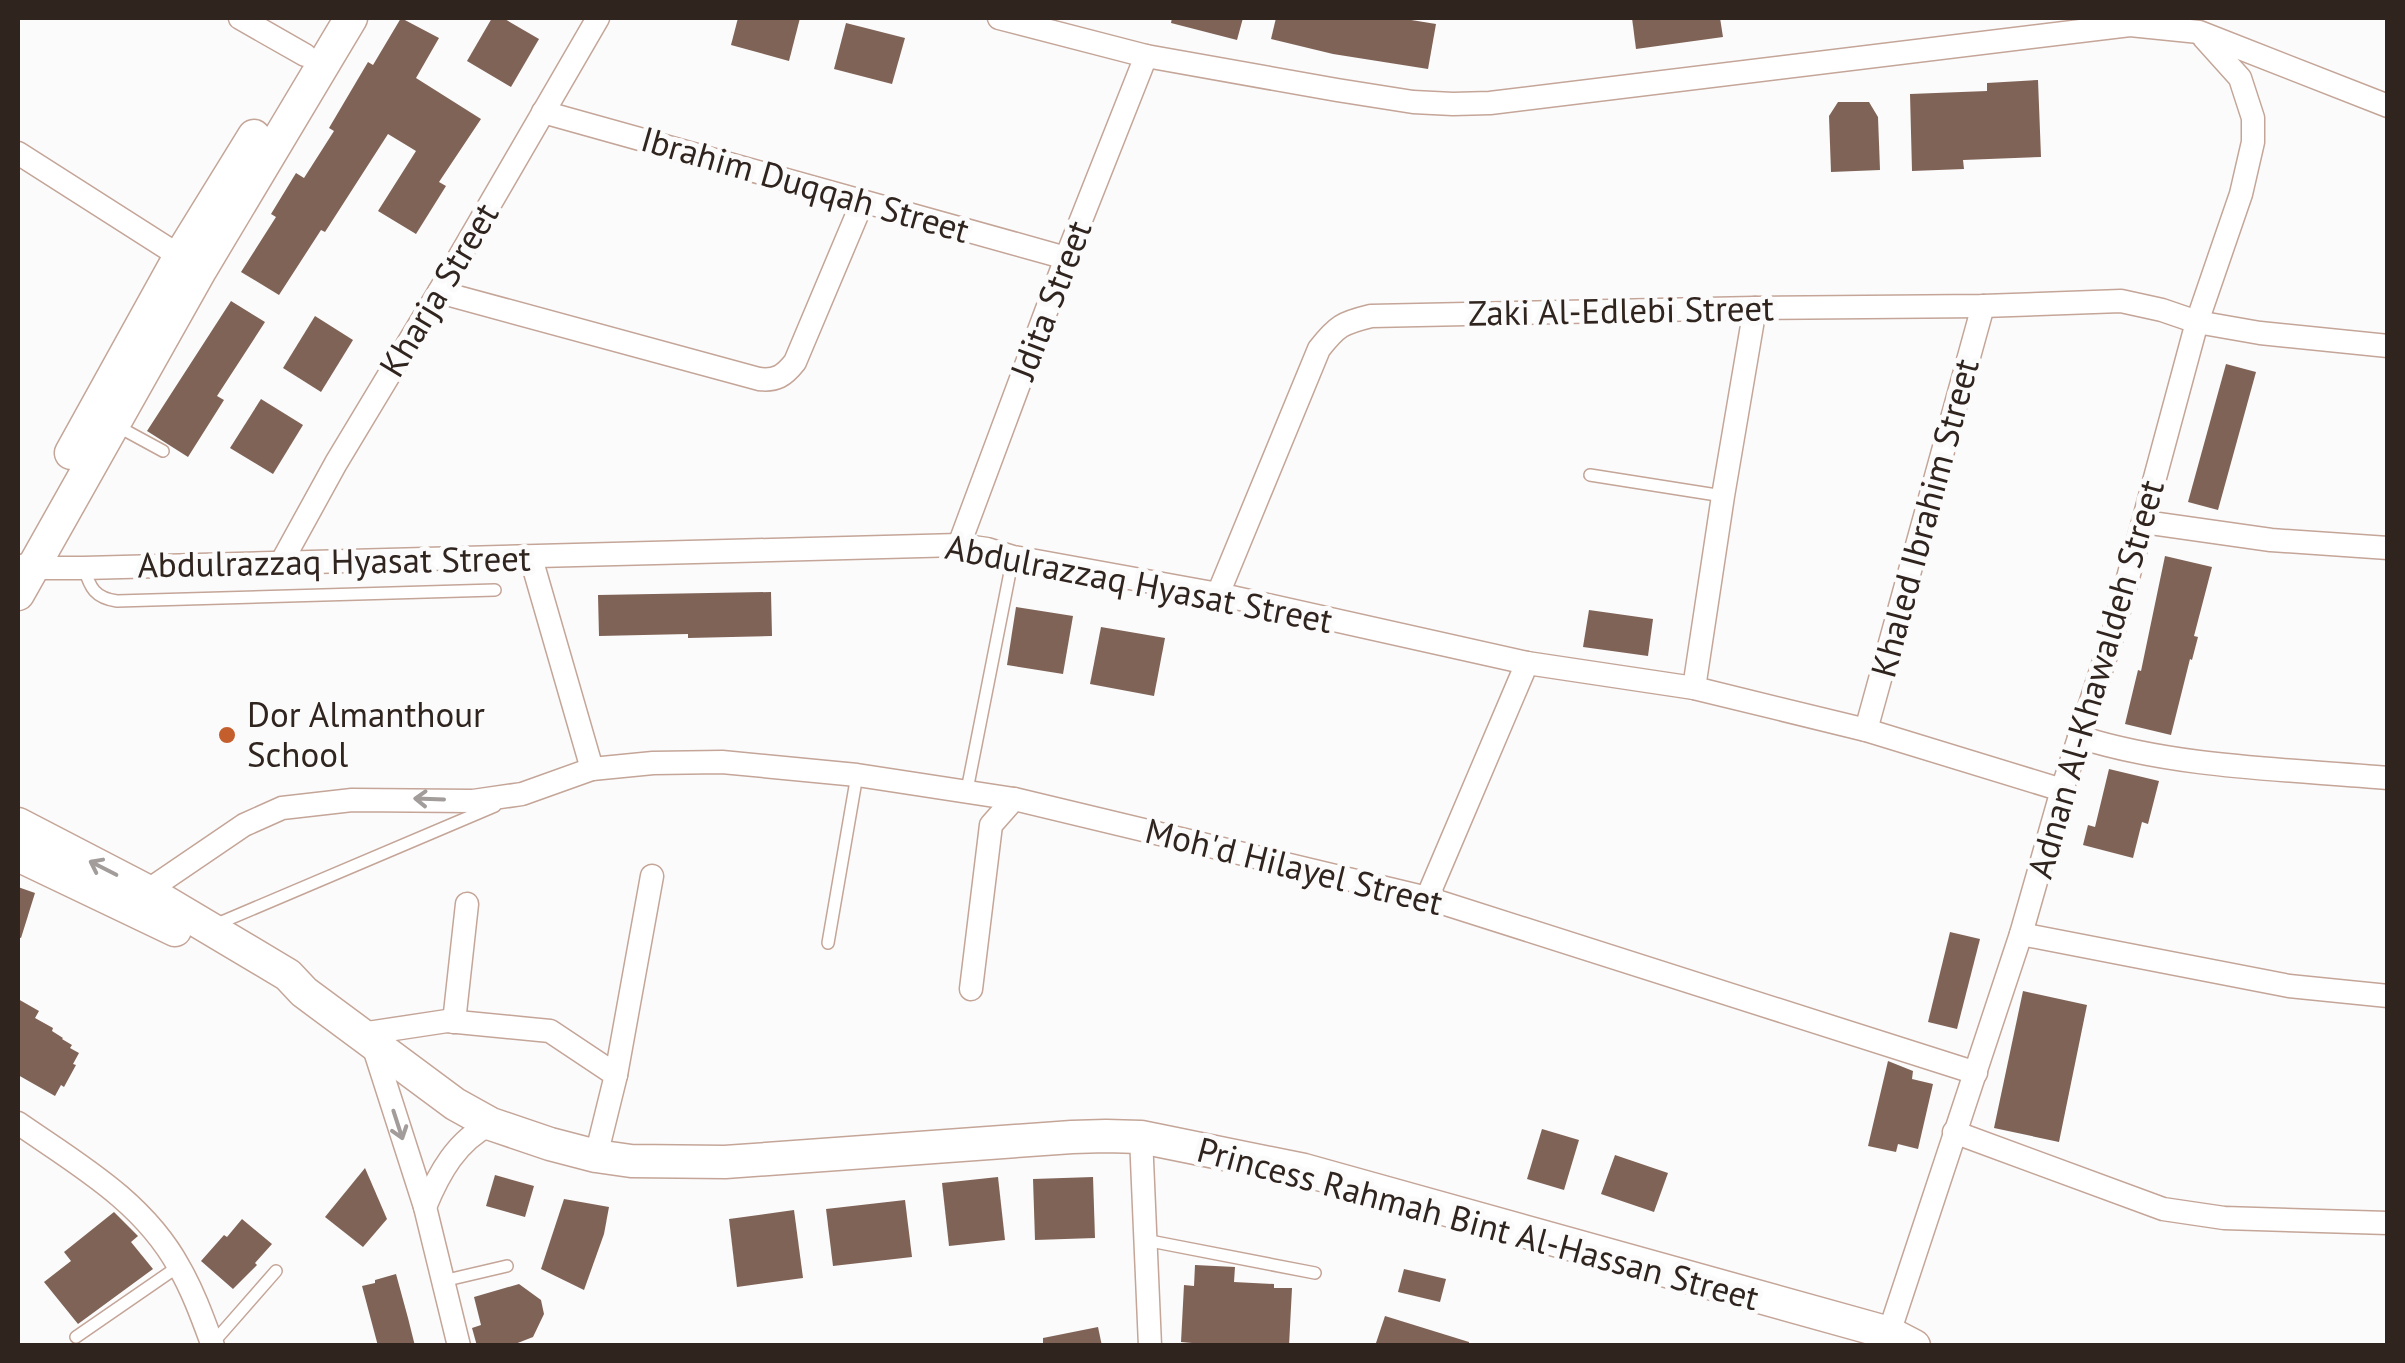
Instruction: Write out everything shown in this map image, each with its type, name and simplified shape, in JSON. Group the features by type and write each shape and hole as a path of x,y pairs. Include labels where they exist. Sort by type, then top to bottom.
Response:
{"street":[{"path":"240,18 305,55"},
{"path":"21,568 328,18"},
{"path":"21,568 114,424 190,263 351,18"},
{"name":"Kharja Street","path":"281,563 598,18"},
{"path":"999,18 1146,56 1413,102 1453,104 1490,103 2130,25 2199,32 2388,106"},
{"name":"Adnan Al-Khawaldeh Street","path":"1901,1339 1954,1132 2021,934 2112,637 2197,322 2240,194 2253,142 2253,118 2240,78 2199,32"},
{"name":"Jdita Street","path":"958,545 1146,56"},
{"name":"Ibrahim Duqqah Street","path":"543,112 1066,258"},
{"path":"18,153 190,263"},
{"path":"439,292 758,379 778,379 795,362 862,202"},
{"name":"Zaki Al-Edlebi Street","path":"1218,594 1319,349 1335,328 1351,320 1371,316 2122,302 2197,322 2260,333 2388,346"},
{"name":"Khaled Ibrahim Street","path":"1866,730 1983,306"},
{"path":"1694,688 1755,308"},
{"path":"2144,522 2271,540 2388,548"},
{"name":"Abdulrazzaq Hyasat Street","path":"21,568 958,545 1218,594 1527,663 1694,688 1866,730 2062,790"},
{"path":"531,558 592,770"},
{"path":"1426,898 1527,663"},
{"path":"2079,737 2120,750 2177,759 2388,778"},
{"name":"Moh'd Hilayel Street","path":"147,891 244,825 282,808 352,800 472,800 522,794 592,770 653,763 722,762 857,775 1014,799 1426,898 1976,1072"},
{"path":"971,989 991,824 1014,799"},
{"name":"Princess Rahmah Bint Al-Hassan Street","path":"18,824 147,891 288,975 304,992 455,1104 491,1124 596,1156 631,1161 726,1162 1072,1137 1140,1138 1304,1170 1901,1339"},
{"name":"Princess Rahmah Bint Al-Hassan Street","path":"18,855 160,922 284,989 304,992"},
{"path":"596,1156 616,1074 652,876"},
{"path":"454,1022 467,904"},
{"path":"2021,934 2290,986 2388,996"},
{"path":"458,1345 425,1207 366,1038 454,1022 550,1031 616,1074"},
{"path":"425,1207 436,1181 459,1147 477,1130 491,1124"},
{"path":"1954,1132 2162,1209 2224,1218 2388,1224"},
{"path":"22,1133 84,1168 153,1229 178,1266 212,1345"},
{"path":"1140,1138 1150,1346"}],"lane":[{"path":"114,424 162,451"},
{"path":"1590,475 1722,496"},
{"path":"967,790 1013,557"},
{"path":"84,568 94,592 117,601 495,590"},
{"path":"828,943 857,775"},
{"path":"211,927 522,794"},
{"path":"1145,1240 1315,1273"},
{"path":"76,1337 178,1266"},
{"path":"443,1281 507,1266"},
{"path":"212,1345 276,1271"}],"building":[{"path":"401,18 439,38 416,78 481,119 439,182 446,186 416,234 378,211 416,151 388,134 279,295 241,272 276,217 271,214 296,173 304,178 334,131 329,128 368,62 373,65"},
{"path":"492,18 503,18 539,39 511,87 467,61"},
{"path":"738,18 800,18 789,61 731,45"},
{"path":"1172,18 1243,18 1237,40 1171,23"},
{"path":"1276,18 1399,18 1436,24 1428,69 1333,54 1271,39"},
{"path":"1632,18 1720,18 1723,37 1636,49"},
{"path":"846,23 905,38 892,84 834,69"},
{"path":"2038,80 2041,157 1963,160 1964,169 1912,171 1910,94 1987,91 1987,83"},
{"path":"1838,102 1869,102 1878,117 1880,170 1831,172 1829,116"},
{"path":"231,301 265,322 217,396 224,400 188,457 147,431"},
{"path":"315,316 353,340 321,392 283,368"},
{"path":"2226,364 2256,372 2218,510 2188,502"},
{"path":"261,399 303,425 273,474 230,448"},
{"path":"2165,556 2212,567 2171,735 2125,724 2138,670 2141,671"},
{"path":"771,592 772,636 599,636 598,595"},
{"path":"1016,607 1073,616 1063,674 1007,665"},
{"path":"1589,610 1653,619 1648,656 1583,647"},
{"path":"1101,627 1165,638 1154,696 1090,684"},
{"path":"2109,769 2159,781 2148,824 2142,822 2133,858 2083,845 2088,825 2095,827"},
{"path":"18,887 35,893 21,938 18,937"},
{"path":"1950,932 1980,939 1957,1029 1928,1022"},
{"path":"2023,991 2087,1005 2059,1142 1994,1128"},
{"path":"18,999 39,1011 35,1018 53,1028 79,1053 64,1087 61,1085 55,1096 18,1075"},
{"path":"1888,1061 1913,1071 1912,1079 1933,1084 1918,1149 1898,1144 1896,1152 1868,1146"},
{"path":"1542,1129 1579,1140 1564,1190 1527,1179"},
{"path":"1615,1155 1668,1173 1654,1212 1601,1194"},
{"path":"365,1168 387,1219 363,1247 325,1217"},
{"path":"495,1175 534,1186 525,1217 486,1206"},
{"path":"998,1177 1005,1240 949,1246 942,1183"},
{"path":"1093,1177 1095,1238 1035,1240 1033,1179"},
{"path":"564,1199 609,1207 584,1290 541,1269"},
{"path":"905,1200 912,1257 833,1266 826,1209"},
{"path":"794,1210 803,1278 737,1287 729,1219"},
{"path":"114,1212 138,1236 131,1242 153,1269 78,1324 44,1282 71,1261 64,1252"},
{"path":"242,1219 272,1244 233,1289 201,1261"},
{"path":"1195,1265 1235,1267 1234,1282 1292,1288 1289,1346 1192,1346 1181,1342 1184,1285 1194,1286"},
{"path":"1404,1269 1446,1279 1440,1302 1398,1292"},
{"path":"396,1274 415,1346 378,1346 362,1286"},
{"path":"519,1284 541,1300 544,1314 533,1337 510,1346 477,1346 472,1328 481,1325 474,1297"},
{"path":"1385,1316 1469,1342 1469,1346 1375,1346"},
{"path":"1098,1327 1102,1346 1043,1346 1043,1338"}],"place":[{"name":"Dor Almanthour School","path":"227,735"}]}
